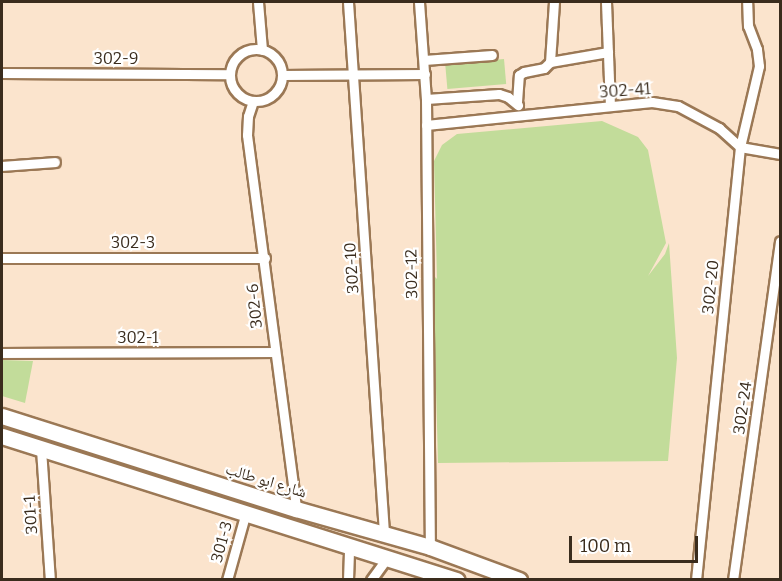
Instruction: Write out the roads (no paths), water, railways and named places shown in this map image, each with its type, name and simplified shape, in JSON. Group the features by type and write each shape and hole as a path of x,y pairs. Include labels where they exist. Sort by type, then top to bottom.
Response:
{"main road":[{"name":"شارع ابو طالب","path":"2,417 296,509 430,547 496,575 519,579"},
{"path":"2,436 456,579"},
{"path":"292,527 296,509"},
{"path":"327,538 373,543 416,556 424,554 430,547"}],"street":[{"path":"258,2 262,50"},
{"name":"302-10","path":"348,2 384,533"},
{"name":"302-12","path":"419,2 426,99 430,547"},
{"path":"550,62 554,2"},
{"path":"606,2 610,106"},
{"name":"302-20","path":"696,579 740,147 759,66 757,49 748,26 747,2"},
{"path":"253,50 262,50 276,59 282,75 276,91 270,97 253,101 245,99 234,89 230,74 237,58 253,50"},
{"path":"519,115 517,102 519,75 544,68 550,62 608,52"},
{"path":"424,60 492,55"},
{"name":"302-9","path":"2,73 230,74"},
{"path":"282,75 425,74"},
{"path":"426,99 499,94 517,102"},
{"name":"302-6","path":"253,101 248,116 248,135 296,509"},
{"name":"302-41","path":"426,125 652,102 678,106 719,128 740,147"},
{"path":"740,147 780,154"},
{"path":"2,166 55,162"},
{"name":"302-24","path":"733,579 780,241"},
{"name":"302-3","path":"2,258 265,258"},
{"name":"302-1","path":"2,353 275,352"},
{"name":"301-1","path":"41,449 50,579"},
{"name":"301-3","path":"227,579 246,512"},
{"path":"348,579 350,545"},
{"path":"371,579 387,558"}]}
